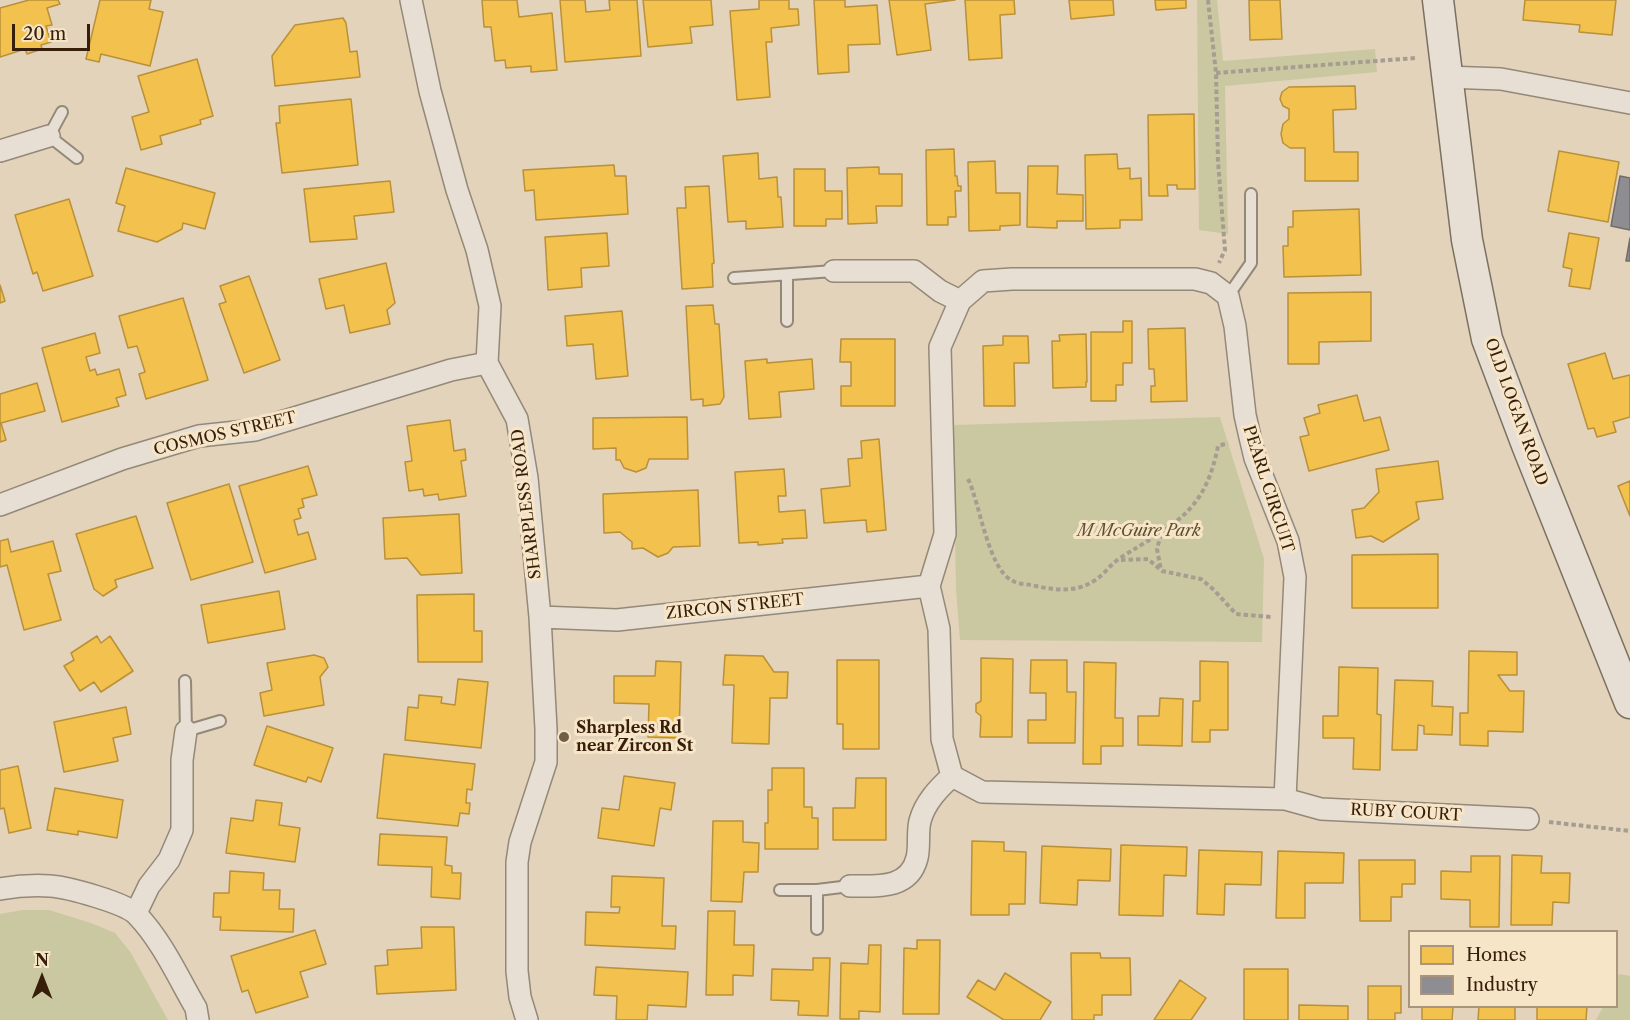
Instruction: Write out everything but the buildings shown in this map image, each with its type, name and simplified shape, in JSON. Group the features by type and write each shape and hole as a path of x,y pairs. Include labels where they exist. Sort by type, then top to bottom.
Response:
{"main road":[{"name":"OLD LOGAN ROAD","path":"1438,0 1467,240 1487,339 1630,703"}],"street":[{"path":"411,0 430,91 457,190 477,250 490,306 487,363"},
{"path":"1445,67 1630,103"},
{"path":"0,151 49,136"},
{"path":"834,271 914,271 940,291 960,301"},
{"path":"1228,296 1211,283 1195,279 1012,279 983,281 960,301 940,347 945,534 929,586 939,629 942,739 952,776 982,792 1285,799"},
{"name":"PEARL CIRCUIT","path":"1228,296 1235,326 1245,415 1255,458 1288,541 1295,577 1285,799"},
{"name":"COSMOS STREET","path":"0,505 122,459 199,436 255,430 451,370 487,363"},
{"name":"SHARPLESS ROAD","path":"487,363 517,419 527,478 540,617 546,762 520,842 517,862 517,971 520,997 528,1020"},
{"name":"ZIRCON STREET","path":"540,617 617,620 929,586"},
{"path":"136,913 149,886 169,860 182,830 182,760 186,731"},
{"path":"850,886 883,886 903,880 917,860 920,820 933,794 952,776"},
{"name":"RUBY COURT","path":"1285,799 1321,809 1528,819"},
{"path":"0,889 20,886 52,886 106,900 136,913 156,939 196,1008 198,1020"}],"lane":[{"path":"62,112 49,136 77,158"},
{"path":"1228,296 1251,263 1251,194"},
{"path":"734,278 834,271"},
{"path":"787,275 787,321"},
{"path":"185,681 186,731 220,721"},
{"path":"780,890 817,890 850,886"},
{"path":"817,890 817,929"}],"path":[{"path":"1208,0 1216,73 1218,161 1225,250 1211,283"},
{"path":"1216,73 1381,59 1445,67"},
{"path":"943,460 960,464 972,488 980,511 983,530 999,567 1012,581 1061,591 1077,589 1096,579 1117,560 1161,533 1189,511 1204,490 1218,446 1250,437"},
{"path":"1161,533 1157,549 1162,571"},
{"path":"1117,560 1148,560 1162,571 1201,579 1236,614 1293,620"},
{"path":"1528,819 1630,831"}],"green space":[{"path":"1197,0 1217,0 1223,61 1375,49 1377,72 1225,86 1228,234 1199,230"},
{"name":"M McGuire Park","path":"1220,417 1264,559 1262,642 960,640 956,589 953,425"},
{"path":"22,910 49,910 115,933 131,953 168,1020 0,1020 0,914"},
{"path":"1619,974 1630,976 1630,1020 1596,1020 1602,1008 1618,1008"}],"place":[{"name":"Sharpless Rd near Zircon St","path":"564,737"}]}
